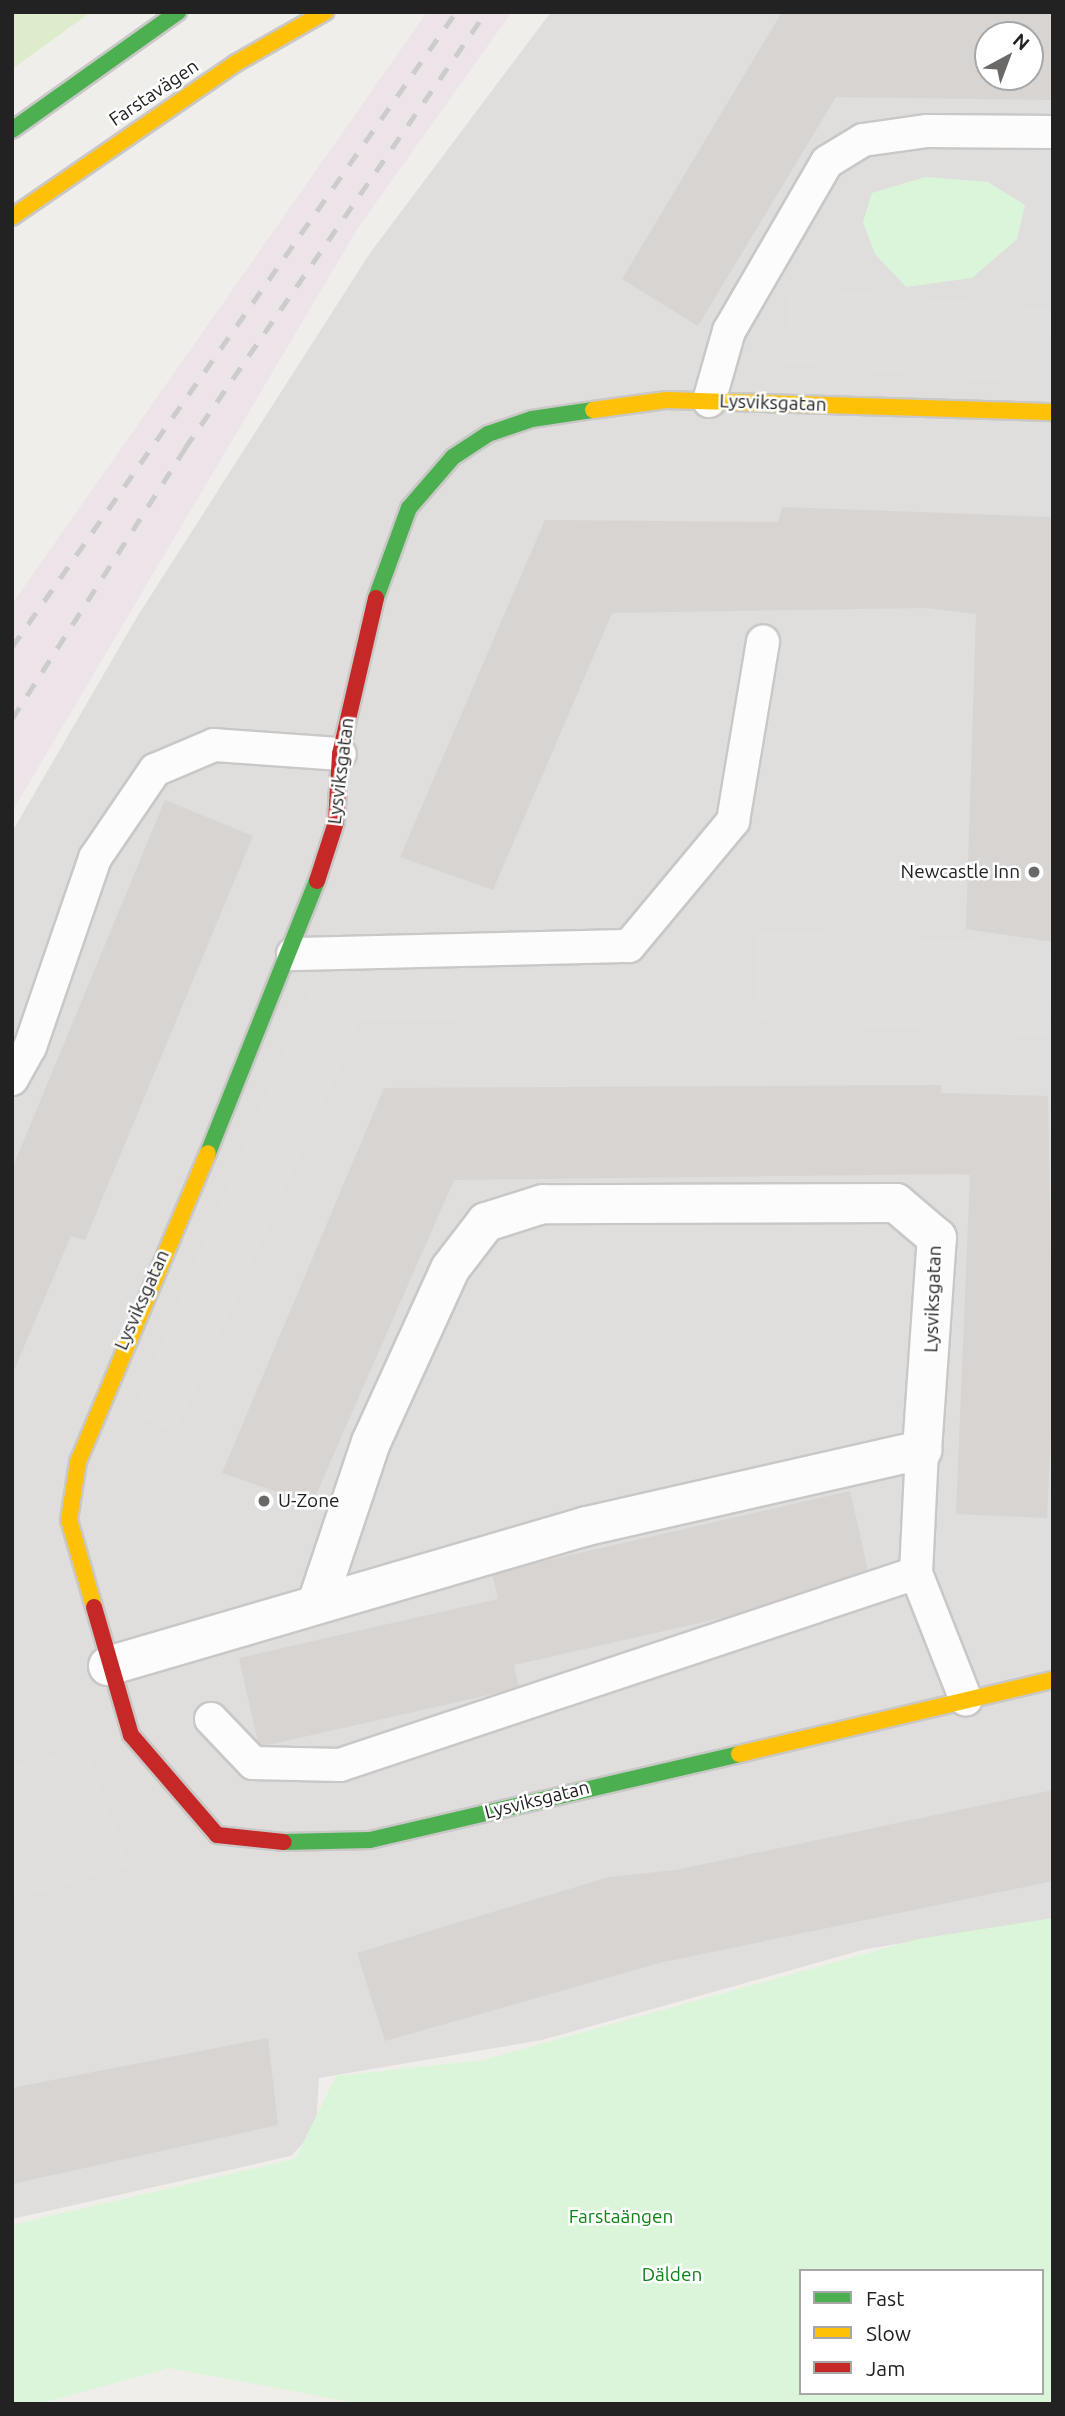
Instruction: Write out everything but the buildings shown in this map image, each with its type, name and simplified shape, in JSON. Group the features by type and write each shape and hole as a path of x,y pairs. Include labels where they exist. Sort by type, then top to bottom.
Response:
{"street":[{"path":"12,131 178,12"},
{"name":"Farstavägen","path":"12,217 236,63 326,12"},
{"name":"Lysviksgatan","path":"1053,412 666,400 532,419 488,434 453,457 409,508 382,576 340,754 336,822 293,954 117,1357 78,1462 69,1520 108,1666 131,1735 187,1805 217,1835 253,1843 370,1840 1053,1680"},
{"name":"Lysviksgatan","path":"318,1600 371,1442 450,1269 486,1222 543,1204 896,1203 937,1238 922,1450"},
{"path":"108,1666 318,1600 587,1526 922,1450"}],"lane":[{"path":"709,401 729,331 827,162 863,140 927,131 1053,132"},
{"path":"293,954 629,946 733,821 763,641"},
{"path":"12,1079 30,1047 95,858 155,770 214,745 340,754"},
{"path":"922,1450 916,1573 966,1700"},
{"path":"211,1718 253,1763 340,1765 916,1573"}],"shaded area":[{"path":"427,12 512,12 358,228 12,812 12,604"},
{"path":"551,12 1053,12 1053,1919 866,1949 542,2040 319,2078 316,2129 291,2156 12,2219 12,832 137,617 370,253"},
{"path":"790,286 1053,309 1046,386 783,363"},
{"path":"758,930 1053,945 1049,1036 753,1021"},
{"path":"608,969 611,1023 360,1021 175,1434 133,1411 317,974"},
{"path":"85,1748 129,1866 12,1900 12,1765"}],"green space":[{"path":"12,12 91,12 12,69"},
{"path":"925,177 988,182 1025,205 1017,239 972,278 906,287 875,254 863,222 872,193"},
{"name":"Farstaängen","path":"1053,1918 1053,2404 362,2404 169,2368 39,2404 12,2404 12,2225 295,2159 336,2076 483,2060 918,1939"}],"railway":[{"path":"12,647 456,12"},
{"path":"12,719 185,448 486,12"}],"traffic: fast":[{"path":"12,130 178,12"},
{"path":"376,598 409,508 453,457 488,434 532,419 593,410"},
{"path":"208,1153 317,881"},
{"path":"284,1842 370,1840 739,1754"}],"traffic: slow":[{"path":"12,217 236,63 325,12"},
{"path":"593,410 666,400 1053,412"},
{"path":"94,1607 69,1520 78,1462 208,1153"},
{"path":"739,1754 1053,1680"}],"traffic: jam":[{"path":"317,881 336,822 340,754 376,598"},
{"path":"94,1607 131,1735 217,1835 284,1842"}],"place":[{"name":"Newcastle Inn","path":"1034,872"},
{"name":"U-Zone","path":"264,1501"}],"park label":[{"name":"Dälden","path":"672,2275"}]}
